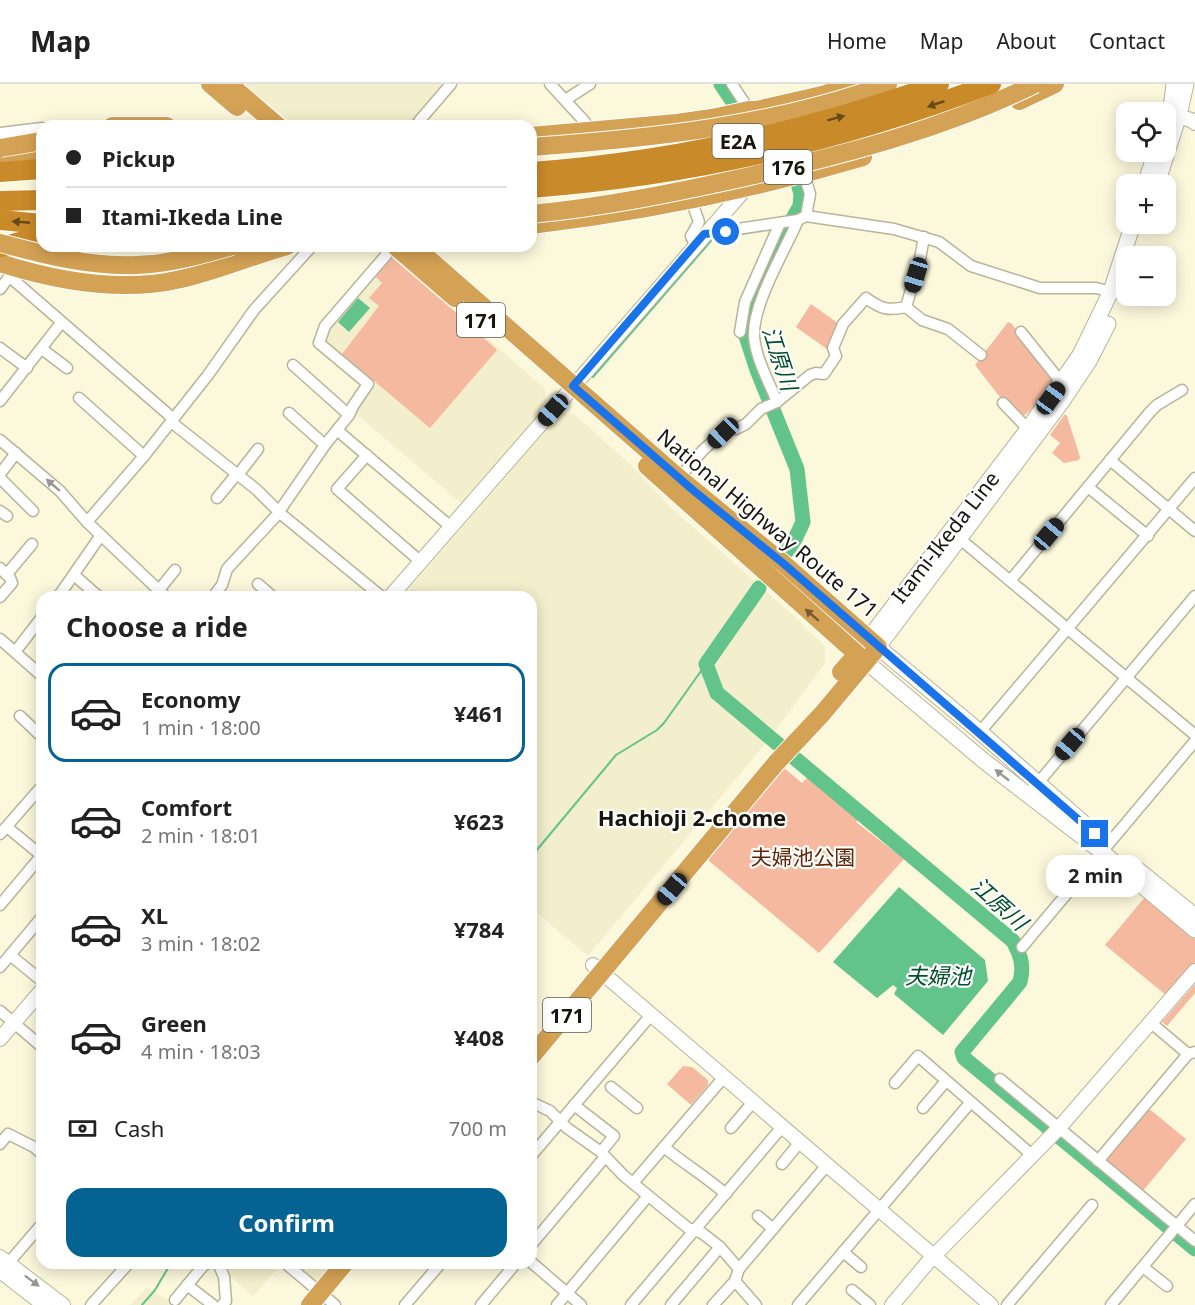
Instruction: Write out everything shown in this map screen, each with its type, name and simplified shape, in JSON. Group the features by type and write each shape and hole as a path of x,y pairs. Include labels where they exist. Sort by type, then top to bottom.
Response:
{"highway":[{"path":"210,84 251,120"},
{"path":"229,84 271,120"},
{"path":"537,135 712,118 757,110 833,88 857,84"},
{"name":"176","path":"537,146 673,135 735,125 802,111 888,84"},
{"name":"E2A","path":"537,187 678,170 751,148 939,84"},
{"name":"E2A","path":"537,171 675,154 751,148 851,132 990,84"},
{"name":"176","path":"537,213 620,202 699,187 834,156 899,137 1035,84"},
{"path":"537,224 689,201 804,174 918,140 966,123 1056,84"},
{"path":"2,140 36,132"},
{"path":"2,140 36,141"},
{"path":"2,140 36,148"},
{"path":"537,160 751,148"},
{"path":"537,199 600,188 751,148"},
{"path":"0,158 36,151"},
{"path":"0,172 36,169"},
{"path":"0,188 36,187"},
{"path":"0,201 36,200"},
{"path":"0,220 36,223"},
{"path":"0,245 36,237"},
{"path":"0,245 56,258 108,265 162,263 207,252"},
{"path":"0,245 80,273 110,276 165,273 213,263 250,252"},
{"path":"6,268 104,285 161,283 183,279 268,252"},
{"name":"National Highway Route 171","path":"395,252 679,478 784,564 873,643 822,714 776,763 597,969 537,1033"},
{"name":"National Highway Route 171","path":"436,254 570,390 861,658"},
{"name":"National Highway Route 171","path":"537,1049 597,969"},
{"path":"323,1301 342,1269"},
{"path":"323,1301 352,1269"}],"main road":[{"path":"1176,106 1185,87"},
{"name":"Itami-Ikeda Line","path":"873,643 886,614 1063,382 1116,292"},
{"name":"Itami-Ikeda Line","path":"873,643 960,539 1061,403 1089,361 1116,292"},
{"path":"873,643 1038,783 1195,930"},
{"path":"861,658 1028,795 1105,848 1195,916"}],"street":[{"path":"420,120 451,84"},
{"path":"550,84 585,122"},
{"path":"565,100 590,84"},
{"path":"732,84 749,110"},
{"path":"395,591 833,88"},
{"path":"1176,118 1195,123"},
{"path":"610,147 674,188"},
{"path":"777,402 757,354 754,337 755,323 762,300 801,219 810,194 804,174"},
{"path":"694,208 699,222 691,236 700,240 801,219 894,229 939,242 971,266 1040,288 1096,288 1116,292"},
{"path":"740,332 744,302 783,223"},
{"path":"906,308 924,237"},
{"path":"87,522 144,456 208,375 254,310 307,252"},
{"path":"218,591 227,569 276,516 296,490 368,384 319,343 325,326 388,252"},
{"path":"0,289 6,268 61,323 175,425 375,591"},
{"path":"679,478 703,450 732,425 736,429 746,424 760,409 777,402 810,375 824,374 836,356 833,348 843,324 866,298 879,308 894,310 906,308 922,320 948,329 981,355"},
{"path":"0,400 61,323"},
{"path":"1022,332 1063,382"},
{"path":"0,348 27,368"},
{"path":"42,349 67,368"},
{"path":"293,365 349,415"},
{"path":"1010,581 1157,405 1182,390"},
{"path":"79,398 144,456"},
{"path":"1003,403 1028,429"},
{"path":"289,413 325,445"},
{"path":"338,431 451,527"},
{"path":"0,440 60,491 87,522 159,591"},
{"path":"217,498 258,449"},
{"path":"16,453 0,476 33,511"},
{"path":"367,455 337,489 421,562"},
{"path":"1110,460 1195,531"},
{"path":"980,732 1195,478"},
{"path":"1088,487 1148,536"},
{"path":"62,591 101,535"},
{"path":"960,539 1195,735"},
{"path":"0,597 12,583 4,571 32,544"},
{"path":"164,591 175,570"},
{"path":"74,575 92,591"},
{"path":"258,584 266,591"},
{"path":"1028,795 1195,596"},
{"path":"847,620 867,624 886,614"},
{"path":"15,652 36,624"},
{"path":"0,639 36,671"},
{"path":"20,716 36,731"},
{"path":"1022,947 1195,741"},
{"path":"36,793 4,831 36,852"},
{"path":"0,904 36,863"},
{"path":"0,967 36,925"},
{"path":"10,955 36,976"},
{"path":"597,969 991,1305"},
{"path":"894,1304 934,1256 1055,1132 1195,971"},
{"path":"0,1039 36,997"},
{"path":"0,1011 36,1045"},
{"path":"537,1149 574,1105 605,1081 651,1015"},
{"path":"1098,1161 1191,1053 1150,1022"},
{"path":"895,1083 918,1056 1033,1156"},
{"path":"633,1184 724,1077"},
{"path":"1000,1079 1055,1132 1098,1161 1195,1241"},
{"path":"605,1081 637,1108"},
{"path":"923,1108 946,1081"},
{"path":"731,1128 753,1102"},
{"path":"798,1305 970,1103"},
{"path":"537,1105 550,1111 583,1141 603,1155 633,1184 688,1228 695,1229 720,1248 739,1269"},
{"path":"537,1238 603,1155 614,1136 574,1105"},
{"path":"631,1305 782,1127"},
{"path":"0,1144 11,1130 36,1149"},
{"path":"782,1164 800,1142"},
{"path":"665,1148 693,1170 699,1171 726,1194"},
{"path":"712,1305 735,1281 739,1269 827,1165"},
{"path":"557,1305 648,1196"},
{"path":"1111,1305 1195,1204"},
{"path":"1007,1305 1092,1206"},
{"path":"758,1216 773,1229"},
{"path":"2,1266 36,1230"},
{"path":"671,1305 720,1248"},
{"path":"843,1252 861,1267"},
{"path":"2,1266 44,1305"},
{"path":"2,1266 63,1305"},
{"path":"537,1267 581,1305"},
{"path":"1143,1267 1167,1286"},
{"path":"91,1305 124,1269"},
{"path":"175,1300 200,1269"},
{"path":"221,1269 224,1277 226,1301 222,1305"},
{"path":"291,1269 323,1301"},
{"path":"405,1305 436,1269"},
{"path":"481,1305 511,1269"},
{"path":"735,1281 756,1305"},
{"path":"187,1285 213,1305"},
{"path":"852,1290 870,1305"}],"shaded area":[{"path":"243,84 443,84 412,120 288,120"},
{"path":"391,254 545,389 547,405 461,503 354,412 372,383 324,342 330,326"},
{"path":"561,413 574,414 633,467 669,506 801,622 825,646 825,663 769,739 588,956 537,913 537,591 407,591"},
{"path":"225,1269 277,1269 253,1296"},
{"path":"302,1269 328,1269 317,1282"},
{"path":"147,1288 177,1305 130,1305"}],"green space":[{"path":"391,257 497,350 430,428 342,354 379,306 369,298 382,283 375,276"},
{"path":"811,304 839,324 827,349 796,327"},
{"path":"1008,322 1012,324 1054,378 1031,410 1021,418 1003,401 975,365"},
{"path":"1065,414 1080,457 1079,460 1064,463 1052,453 1060,443 1050,435"},
{"name":"夫婦池公園","path":"784,768 802,783 807,778 858,820 856,822 904,859 819,953 708,860"},
{"path":"1145,897 1195,939 1195,962 1167,996 1105,945"},
{"path":"1195,984 1195,993 1167,1026 1162,1022"},
{"path":"683,1066 692,1067 708,1080 708,1085 691,1105 667,1084"},
{"path":"1148,1108 1186,1139 1142,1192 1104,1160"}],"water":[{"path":"358,298 370,308 349,332 338,322"},
{"name":"夫婦池","path":"899,887 985,960 988,981 943,1035 894,994 897,988 893,985 877,998 833,962"}],"waterway":[{"name":"江原川","path":"721,84 735,105"},
{"path":"562,103 571,114"},
{"path":"413,120 418,115"},
{"name":"江原川","path":"787,551 803,522 797,469 757,370 745,333 749,308 800,206 801,194 798,183"},
{"path":"593,377 710,242 714,239 746,233"},
{"name":"江原川","path":"759,588 706,664 717,693 1013,941 1021,961 1020,982 962,1052 964,1058 1195,1249"},
{"path":"537,850 616,755 657,730 664,723 706,664"},
{"path":"142,1305 155,1290 167,1269"}],"district":[{"name":"Hachioji 2-chome","path":"692,817"}],"route":[{"path":"726,232 704,234 573,386 980,732 1095,834"}]}
